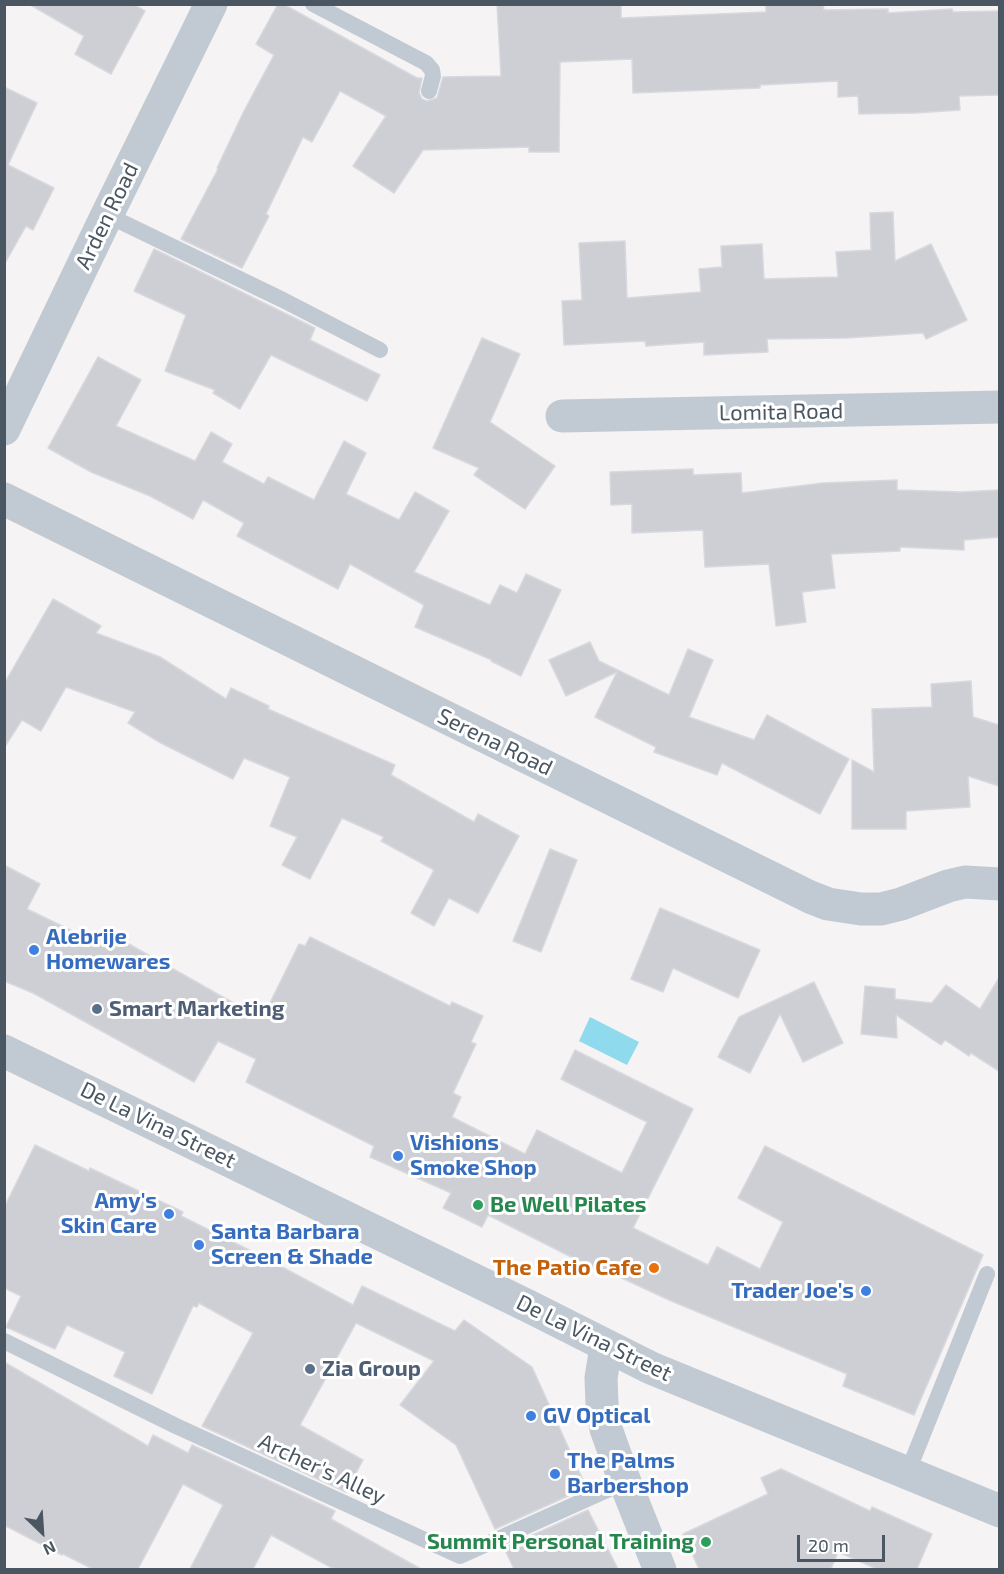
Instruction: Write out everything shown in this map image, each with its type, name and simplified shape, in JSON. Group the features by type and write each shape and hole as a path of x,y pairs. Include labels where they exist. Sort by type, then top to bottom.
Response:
{"street":[{"name":"Arden Road","path":"4,429 211,4"},
{"name":"Lomita Road","path":"562,416 999,407"},
{"name":"Serena Road","path":"4,499 828,904 861,909 881,909 965,882 999,884"},
{"name":"De La Vina Street","path":"4,1051 651,1368 999,1511"},
{"path":"606,1347 603,1361 602,1404 606,1429 660,1569"}],"lane":[{"path":"313,4 426,63 432,70 433,76 429,91"},
{"path":"107,215 283,300 380,350"},
{"path":"907,1474 987,1274"},
{"name":"Archer's Alley","path":"4,1341 176,1426 459,1556 625,1482"}],"water":[{"path":"590,1017 639,1042 627,1065 579,1041"}],"building":[{"path":"29,4 133,4 145,11 111,74 75,54 84,36"},
{"path":"278,4 283,4 417,78 422,78 419,93 422,99 427,101 437,98 443,77 501,76 497,4 621,4 621,18 766,12 766,5 781,4 823,4 824,10 888,9 888,13 952,9 953,12 999,11 999,95 959,96 960,110 859,114 858,96 838,97 838,81 760,85 760,88 633,93 632,59 560,62 559,152 529,152 529,147 423,150 394,193 353,166 386,116 340,91 312,142 303,137 266,214 269,216 242,268 181,239 274,55 256,44"},
{"path":"4,87 37,103 8,165 54,188 33,230 26,226 4,265"},
{"path":"893,212 895,261 931,244 967,320 926,339 923,333 847,338 767,339 768,352 704,355 704,342 646,346 645,341 564,345 562,301 582,300 579,243 625,241 627,298 701,292 699,269 722,267 721,246 762,244 764,279 838,277 836,252 871,250 870,213"},
{"path":"154,249 315,328 310,340 380,375 367,401 271,355 240,409 213,393 215,390 165,371 186,315 134,291"},
{"path":"482,338 520,354 490,422 555,466 525,509 474,475 479,468 433,448"},
{"path":"98,357 141,380 116,426 195,461 211,432 232,444 222,462 264,484 268,477 314,500 344,441 366,453 346,494 399,520 415,492 449,511 414,572 490,605 500,585 517,593 526,574 561,590 521,676 492,660 415,627 424,605 350,564 338,589 237,536 244,523 203,500 193,519 150,496 91,472 48,448"},
{"path":"693,469 693,475 741,473 742,493 823,483 897,480 897,490 961,492 999,490 999,537 964,540 964,550 900,547 900,551 831,554 835,588 802,592 806,622 776,626 769,564 705,567 703,530 632,533 632,504 611,505 610,472"},
{"path":"53,599 101,626 96,633 160,657 226,699 231,688 269,706 268,709 395,765 391,775 474,822 478,814 519,836 478,913 449,898 434,926 411,913 434,870 381,841 384,837 342,818 310,879 282,865 297,837 270,826 290,777 244,758 233,779 159,742 128,723 135,712 66,687 41,731 22,720 4,748 4,684"},
{"path":"590,642 599,661 669,695 688,649 713,660 689,717 754,740 767,715 849,759 820,814 722,763 717,775 654,752 656,747 595,717 617,672 566,696 549,660"},
{"path":"971,681 973,717 999,725 999,786 968,776 970,807 906,811 906,829 852,829 852,760 874,772 872,709 932,707 931,684"},
{"path":"550,849 577,860 541,952 513,941"},
{"path":"4,865 40,884 27,909 97,943 104,930 262,1019 299,944 305,946 310,937 450,1006 452,1002 483,1016 471,1042 476,1044 453,1093 461,1097 452,1117 525,1154 537,1130 622,1173 647,1122 561,1079 575,1050 693,1109 633,1228 708,1265 717,1247 760,1269 783,1222 738,1198 765,1146 983,1255 914,1415 843,1386 847,1374 669,1300 611,1273 609,1276 488,1215 482,1227 443,1208 451,1193 370,1157 374,1146 246,1082 256,1059 218,1041 194,1082 33,993 4,981"},
{"path":"660,908 760,950 738,998 673,968 663,992 631,979"},
{"path":"999,978 999,1071 971,1053 969,1056 945,1040 941,1045 896,1015 897,1038 861,1034 865,986 895,989 895,999 932,1003 946,985 980,1009"},
{"path":"814,982 843,1043 803,1062 780,1014 750,1073 718,1057 739,1017"},
{"path":"35,1145 183,1212 181,1216 353,1305 362,1286 455,1331 464,1320 532,1367 583,1480 575,1483 579,1491 495,1529 456,1445 400,1405 434,1361 356,1323 300,1425 363,1460 346,1492 202,1426 253,1333 199,1303 197,1307 193,1306 152,1394 114,1376 125,1352 67,1325 55,1349 6,1327 21,1296 4,1288 4,1208"},
{"path":"4,1362 148,1446 153,1435 188,1453 192,1445 335,1511 331,1519 421,1569 334,1569 271,1535 253,1569 190,1569 223,1505 183,1484 138,1569 93,1569 62,1555 4,1525"},
{"path":"781,1469 870,1511 872,1507 932,1534 917,1569 877,1569 838,1552 831,1569 699,1569 683,1534 768,1494 761,1478"},
{"path":"588,1510 618,1569 514,1569 504,1548"}],"place":[{"name":"Alebrije Homewares","path":"34,950"},
{"name":"Smart Marketing","path":"97,1009"},
{"name":"Vishions Smoke Shop","path":"398,1156"},
{"name":"Be Well Pilates","path":"478,1205"},
{"name":"Amy's Skin Care","path":"169,1214"},
{"name":"Santa Barbara Screen & Shade","path":"199,1245"},
{"name":"The Patio Cafe","path":"654,1268"},
{"name":"Trader Joe's","path":"866,1291"},
{"name":"Zia Group","path":"310,1369"},
{"name":"GV Optical","path":"531,1416"},
{"name":"The Palms Barbershop","path":"555,1474"},
{"name":"Summit Personal Training","path":"706,1542"}]}
